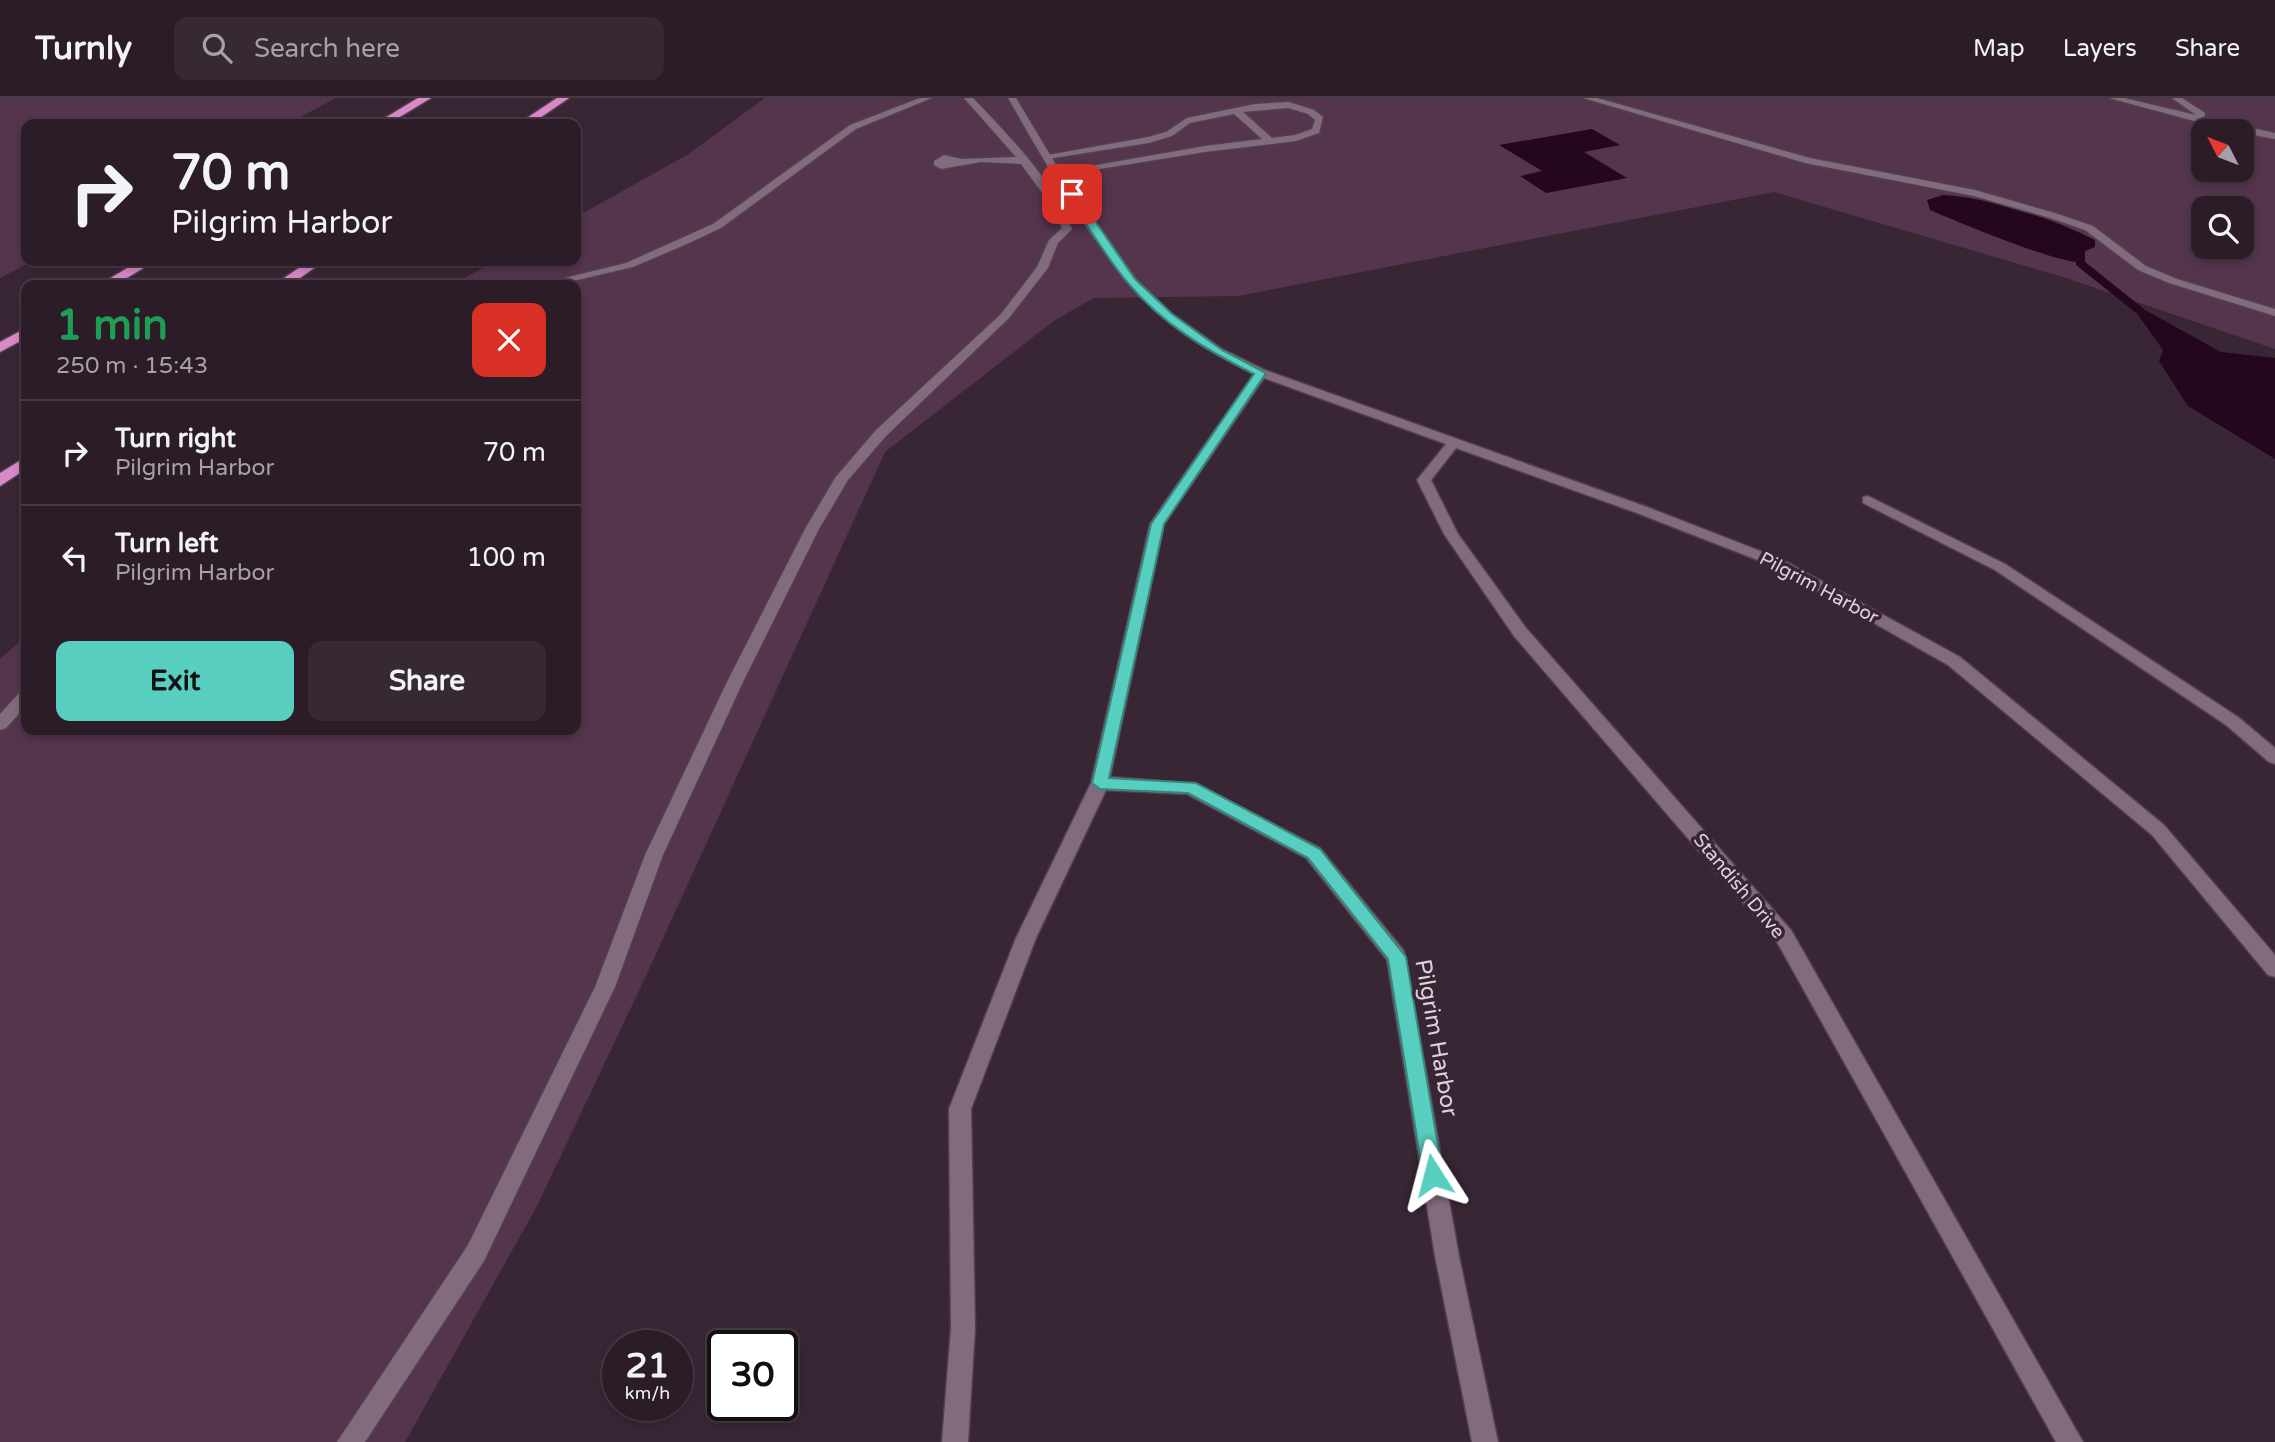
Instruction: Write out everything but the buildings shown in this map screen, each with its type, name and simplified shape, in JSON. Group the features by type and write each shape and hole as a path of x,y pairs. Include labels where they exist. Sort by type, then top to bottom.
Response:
{"highway":[{"path":"390,119 426,98"},
{"path":"532,119 564,98"},
{"path":"115,280 139,266"},
{"path":"288,280 310,266"},
{"path":"0,348 21,335"},
{"path":"0,481 21,466"}],"street":[{"path":"564,280 629,265 717,226 853,127 928,98"},
{"path":"350,1442 476,1253 605,988 654,855 730,694 812,529 836,488 881,433 1005,316 1042,268 1053,242 1067,229 1052,199 968,98"},
{"name":"Pilgrim Harbor","path":"1012,98 1056,173 1132,281 1168,316 1218,352 1261,373 1778,563 1954,661 2158,830 2275,969"},
{"path":"1587,98 1808,161 1873,176 1975,192 2054,216 2089,228 2142,268 2275,313"},
{"path":"2113,98 2200,119"},
{"path":"2176,98 2193,111 2211,119"},
{"path":"1047,156 1149,140 1169,134 1188,121 1236,111 1289,105 1311,112 1320,119 1318,129 1310,134 1056,173"},
{"path":"1236,111 1269,141"},
{"path":"2254,131 2275,136"},
{"path":"2254,138 2275,148"},
{"path":"958,160 986,157 1022,160"},
{"path":"955,1442 963,1328 960,1109 1026,939 1100,783 1157,524 1261,373"},
{"name":"Standish Drive","path":"1454,442 1424,480 1451,534 1520,632 1784,936 2070,1442"},
{"path":"1868,500 2000,567 2232,720 2275,758"},
{"path":"0,724 21,701"},
{"name":"Pilgrim Harbor","path":"1100,783 1190,788 1314,853 1397,957 1447,1256 1485,1442"}],"shaded area":[{"path":"0,98 336,98 296,119 21,119 21,266 23,266 0,278"},
{"path":"765,98 2275,98 2275,349 2063,277 1774,192 1238,296 1094,298 1055,320 885,452 644,980 537,1206 405,1442 0,1442 0,659 21,640 21,735 581,735 581,280 461,280 487,266 581,266 581,214 687,155"},
{"path":"1592,129 1620,145 1584,152 1627,178 1546,193 1520,176 1542,171 1499,145"},
{"path":"1943,195 1980,200 2041,217 2095,240 2095,247 2085,251 2085,262 2073,262 2034,251 1930,210 1927,200"},
{"path":"2145,310 2221,352 2275,358 2275,459 2188,406 2159,361 2163,350 2136,312"}],"waterway":[{"path":"2080,263 2140,311"}],"route":[{"path":"1072,194 1132,281 1168,316 1218,352 1261,373 1157,524 1100,783 1190,788 1314,853 1397,957 1433,1175"}]}
